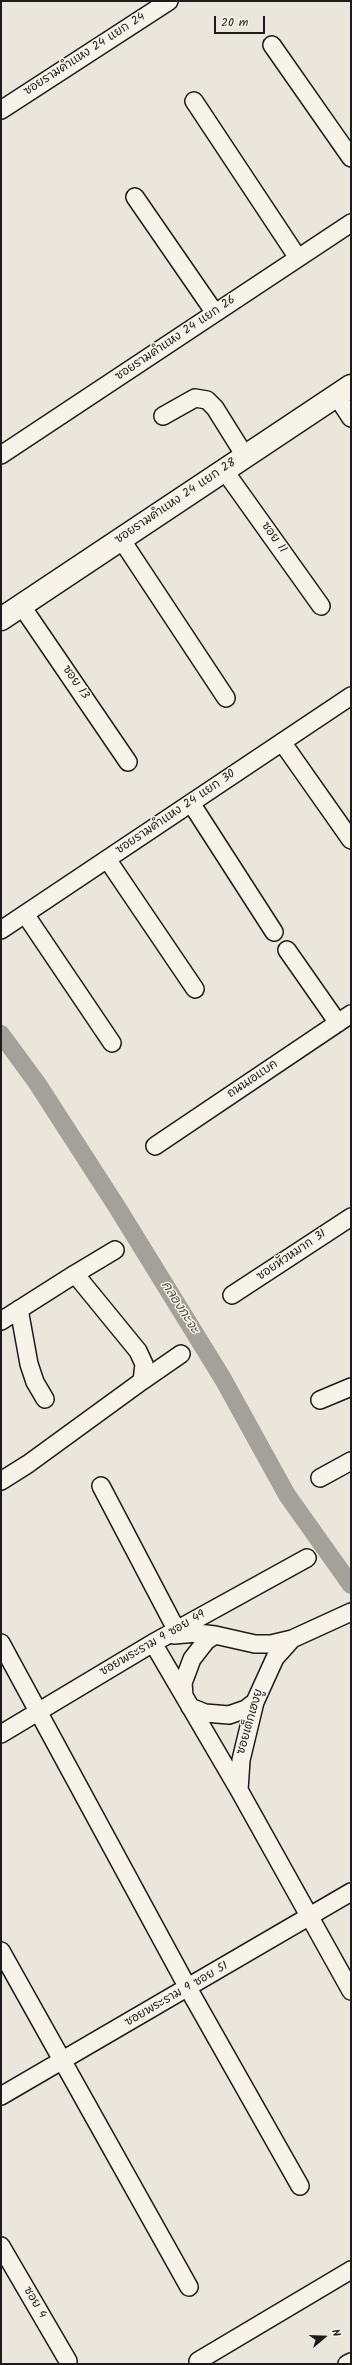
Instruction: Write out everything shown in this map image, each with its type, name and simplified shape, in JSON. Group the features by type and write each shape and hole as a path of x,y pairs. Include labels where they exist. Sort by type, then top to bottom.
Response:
{"street":[{"name":"ซอยรามคำแหง 24 แยก 24","path":"1,110 169,1"},
{"path":"272,45 351,158"},
{"path":"194,101 298,258"},
{"path":"136,197 215,313"},
{"name":"ซอยรามคำแหง 24 แยก 26","path":"1,455 351,223"},
{"path":"344,390 351,418"},
{"name":"ซอยรามคำแหง 24 แยก 28","path":"1,619 344,390"},
{"path":"163,416 195,398 207,400 215,408 245,456"},
{"name":"ซอย 11","path":"224,470 321,606"},
{"path":"120,539 226,698"},
{"name":"ซอย 13","path":"21,605 128,762"},
{"name":"ซอยรามคำแหง 24 แยก 30","path":"1,930 351,696"},
{"path":"282,742 351,840"},
{"path":"190,803 274,932"},
{"path":"107,859 195,989"},
{"path":"25,914 112,1043"},
{"path":"287,950 344,1018"},
{"name":"ถนนเอแบค","path":"156,1146 344,1018"},
{"name":"ซอยหัวหมาก 31","path":"232,1295 351,1216"},
{"path":"1,1321 115,1250"},
{"path":"75,1274 138,1351 144,1364 142,1381"},
{"path":"19,1309 29,1364 35,1382 45,1399"},
{"path":"1,1481 28,1464 181,1354"},
{"path":"320,1400 351,1387"},
{"path":"320,1478 351,1461"},
{"path":"101,1486 172,1633"},
{"name":"ซอยพระราม 9 ซอย 49","path":"1,1734 153,1643 308,1558"},
{"name":"ซอยเต็กเฮงยู","path":"172,1633 216,1635 255,1644 271,1644 292,1639 344,1616"},
{"path":"216,1635 206,1642 192,1659 183,1683 187,1701 212,1714 229,1715 246,1709 255,1702"},
{"name":"ซอยเต็กเฮงยู","path":"239,1790 241,1760 255,1702 275,1658 292,1639"},
{"path":"1,1643 37,1713 188,1988 300,2186"},
{"path":"153,1643 239,1790 351,1990"},
{"name":"ซอยพระราม 9 ซอย 51","path":"1,2096 351,1892"},
{"path":"1,1951 189,2287"},
{"name":"ซอย 4","path":"1,2246 68,2361"},
{"path":"200,2364 198,2361 351,2270"},
{"path":"347,2364 351,2362"}],"waterway":[{"name":"คลองกะจะ","path":"1,1034 37,1083 117,1207 223,1379 287,1495 351,1585"}]}
